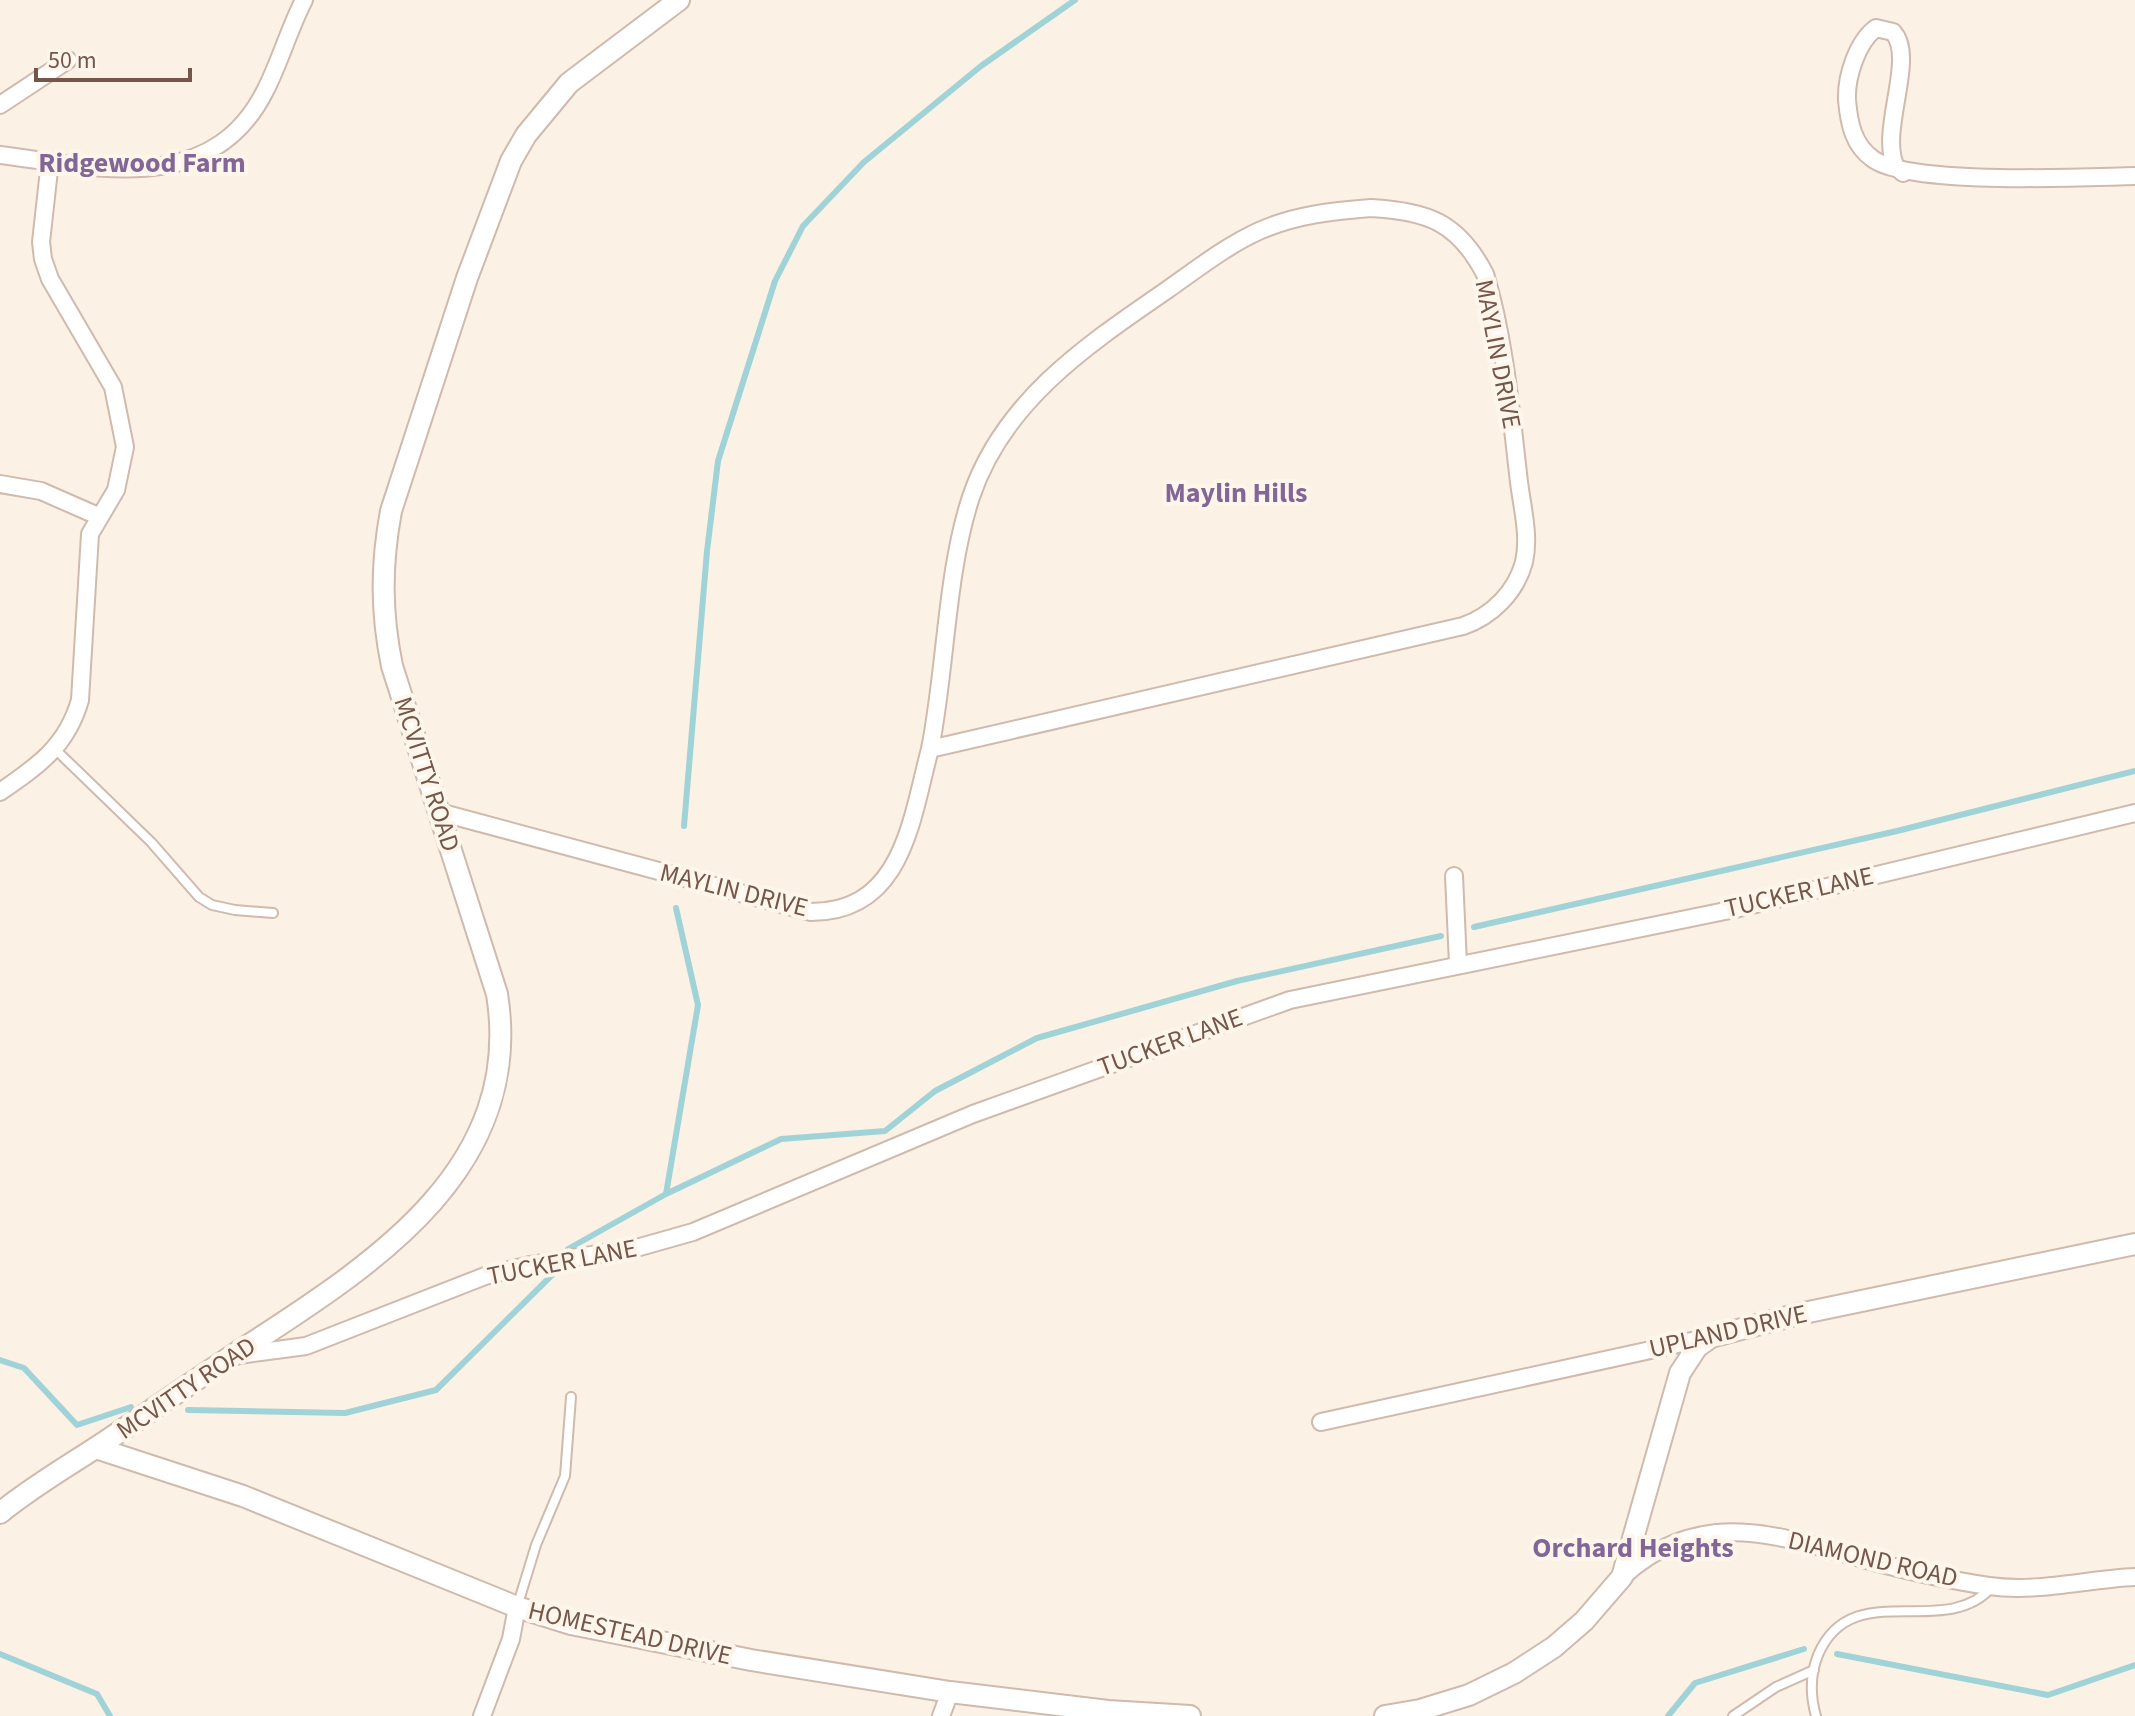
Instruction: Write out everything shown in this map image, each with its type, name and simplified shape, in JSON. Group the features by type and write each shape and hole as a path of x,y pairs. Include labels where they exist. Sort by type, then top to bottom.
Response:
{"street":[{"path":"0,155 118,171 141,171 169,166 217,145 251,113 265,91 304,0"},
{"name":"MCVITTY ROAD","path":"0,1513 309,1307 394,1243 446,1186 486,1121 501,1061 502,1024 485,953 392,666 384,627 383,563 391,511 467,278 511,161 526,135 569,83 679,0"},
{"path":"1903,173 1896,167 1891,149 1901,47 1893,32 1876,28 1863,40 1847,94 1849,120 1864,152 1875,161 1903,173 2046,178 2135,176"},
{"path":"0,105 68,60"},
{"path":"0,792 56,750 74,721 80,700 90,534 116,490 123,470 121,416 102,364 50,279 43,259 41,242 50,161"},
{"name":"MAYLIN DRIVE","path":"439,812 811,912 834,912 869,898 893,868 930,749 941,695 961,533 971,496 1006,427 1049,379 1091,344 1224,251 1259,231 1293,219 1342,210 1407,210 1441,223 1460,237 1475,254 1490,292 1527,541 1517,581 1505,599 1489,613 1463,626 930,749"},
{"path":"0,484 41,491 98,516"},
{"name":"TUCKER LANE","path":"232,1356 278,1353 306,1346 485,1276 530,1265 640,1247 693,1232 973,1114 1237,1016 1290,1000 1735,909 2135,813"},
{"path":"1454,876 1458,964"},
{"name":"UPLAND DRIVE","path":"1321,1422 1711,1337 1799,1314 2135,1244"},
{"path":"1385,1716 1420,1710 1469,1695 1514,1673 1554,1647 1584,1621 1622,1577 1680,1373 1690,1356 1711,1337"},
{"name":"HOMESTEAD DRIVE","path":"96,1448 243,1496 517,1607 571,1624 751,1660 950,1692 1108,1711 1190,1716"},
{"name":"DIAMOND ROAD","path":"1622,1577 1655,1552 1679,1540 1726,1531 1753,1532 1889,1566 1993,1586 2039,1587 2135,1577"},
{"path":"482,1716 511,1639 517,1607"},
{"path":"941,1716 950,1692"}],"lane":[{"path":"56,750 151,842 199,897 223,907 273,913"},
{"path":"517,1607 536,1545 565,1476 571,1397"},
{"path":"1816,1716 1812,1702 1814,1670 1822,1646 1845,1622 1861,1615 1891,1611 1955,1611 1971,1606 1993,1586"},
{"path":"1733,1716 1776,1687 1814,1670"}],"waterway":[{"path":"684,826 707,551 718,461 775,281 803,226 864,162 981,66 1075,0"},
{"path":"1474,927 1897,831 2135,771"},
{"path":"666,1194 698,1005 676,908"},
{"path":"568,1249 666,1194 781,1139 885,1131 935,1091 1037,1038 1237,981 1441,936"},
{"path":"188,1410 345,1413 436,1390 555,1272"},
{"path":"0,1360 24,1368 77,1425 131,1407"},
{"path":"1668,1716 1695,1683 1804,1649"},
{"path":"0,1654 97,1694 110,1716"},
{"path":"1837,1654 2048,1695 2135,1665"}],"district":[{"name":"Ridgewood Farm","path":"142,163"},
{"name":"Maylin Hills","path":"1236,493"},
{"name":"Orchard Heights","path":"1633,1548"}]}
